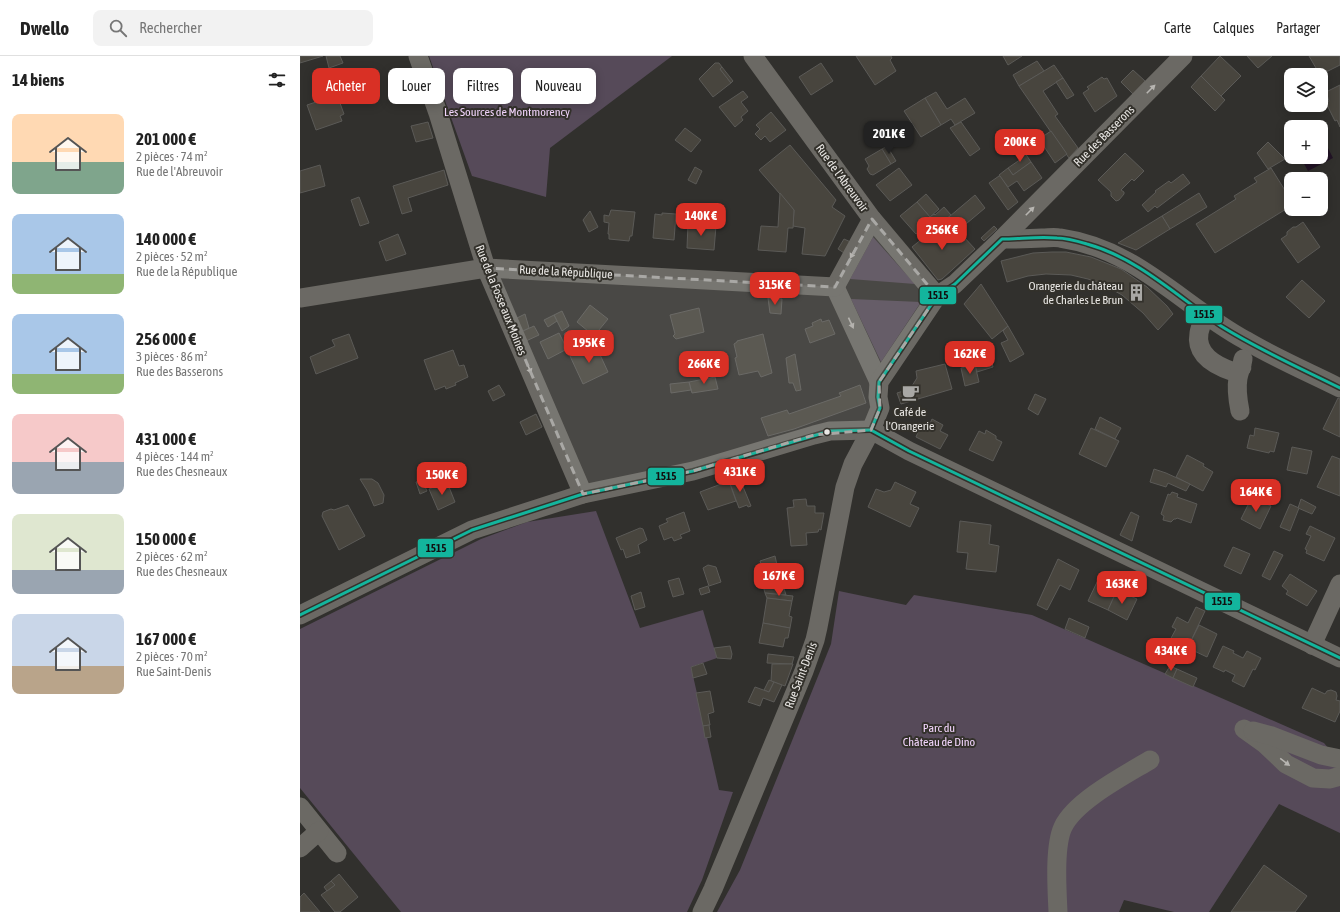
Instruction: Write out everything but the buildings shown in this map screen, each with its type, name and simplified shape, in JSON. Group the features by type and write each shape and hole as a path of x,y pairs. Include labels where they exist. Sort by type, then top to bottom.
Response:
{"street":[{"name":"Rue de la Fosse aux Moines","path":"418,56 438,112 486,268 583,494"},
{"name":"Rue de l'Abreuvoir","path":"753,56 872,219 937,296"},
{"name":"Rue des Basserons","path":"937,296 955,284 1002,239 1183,56"},
{"path":"872,219 835,287 879,382"},
{"path":"1002,239 1059,238 1086,244 1119,256 1180,295 1205,315 1244,340 1340,388"},
{"name":"Rue de la République","path":"300,298 486,268 835,287"},
{"path":"879,382 937,296"},
{"path":"1205,315 1199,334 1199,345 1204,356 1220,367 1234,372 1242,367"},
{"path":"1240,411 1238,379 1242,367 1244,340"},
{"name":"Rue Saint-Denis","path":"702,912 804,671 815,640 845,487 853,464 871,430 880,408 878,397 879,382"},
{"path":"300,615 472,530 583,494 693,471 830,431 871,430 909,451 1340,658"},
{"path":"1312,645 1340,584"},
{"path":"1340,759 1321,755 1272,736 1244,729 1265,744 1286,764 1313,778 1330,779 1340,776"},
{"path":"1058,912 1058,845 1065,822 1071,813 1108,784 1150,760"},
{"path":"300,807 338,853"},
{"path":"300,848 319,831"}],"highlighted area":[{"path":"872,219 937,296 879,382 880,408 871,430 814,435 693,471 583,494 486,268 835,287"}],"green space":[{"name":"Les Sources de Montmorency","path":"429,56 672,56 550,148 546,197 472,176 445,101 445,68 433,68"},
{"path":"873,237 915,284 850,279"},
{"path":"851,299 921,302 881,362"},
{"path":"596,511 640,628 703,610 717,658 691,667 719,790 733,792 702,880 687,912 401,912 300,788 300,629 481,539 527,522"},
{"name":"Parc du Château de Dino","path":"839,591 906,605 914,595 1032,615 1324,743 1340,762 1340,833 1279,804 1209,912 1174,912 1124,900 1119,912 717,912 740,870 831,644"}],"shaded area":[{"path":"1328,148 1333,158 1328,161"},
{"path":"1304,164 1321,164 1308,171"}],"transit line":[{"name":"1515","path":"871,430 880,408 878,397 879,382 937,296 955,284 1002,239 1043,237 1064,239 1106,250 1157,279 1205,315 1235,335 1340,388"},
{"name":"1515","path":"871,430 909,451 1340,658"},
{"name":"1515","path":"300,615 472,530 583,494 693,471 830,431 871,430"}],"place":[{"name":"Orangerie du château de Charles Le Brun","path":"1136,293"},
{"name":"Café de l'Orangerie","path":"910,393"}]}
